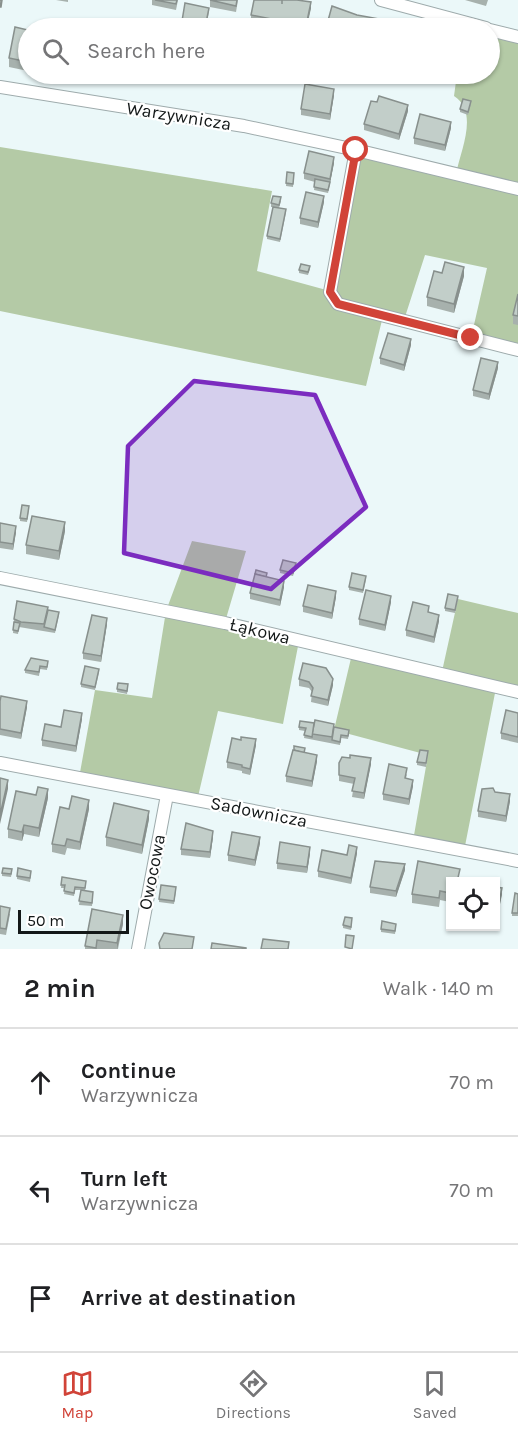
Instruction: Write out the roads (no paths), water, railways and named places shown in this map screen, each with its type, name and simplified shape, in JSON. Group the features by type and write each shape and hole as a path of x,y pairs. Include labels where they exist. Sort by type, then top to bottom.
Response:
{"street":[{"path":"381,0 447,18"},
{"path":"500,32 518,37"},
{"name":"Warzywnicza","path":"0,87 244,126 518,189"},
{"path":"356,150 330,292 338,304 518,350"},
{"name":"Łąkowa","path":"0,578 225,622 518,692"},
{"name":"Sadownicza","path":"0,763 518,861"},
{"name":"Owocowa","path":"138,949 167,795"}]}
